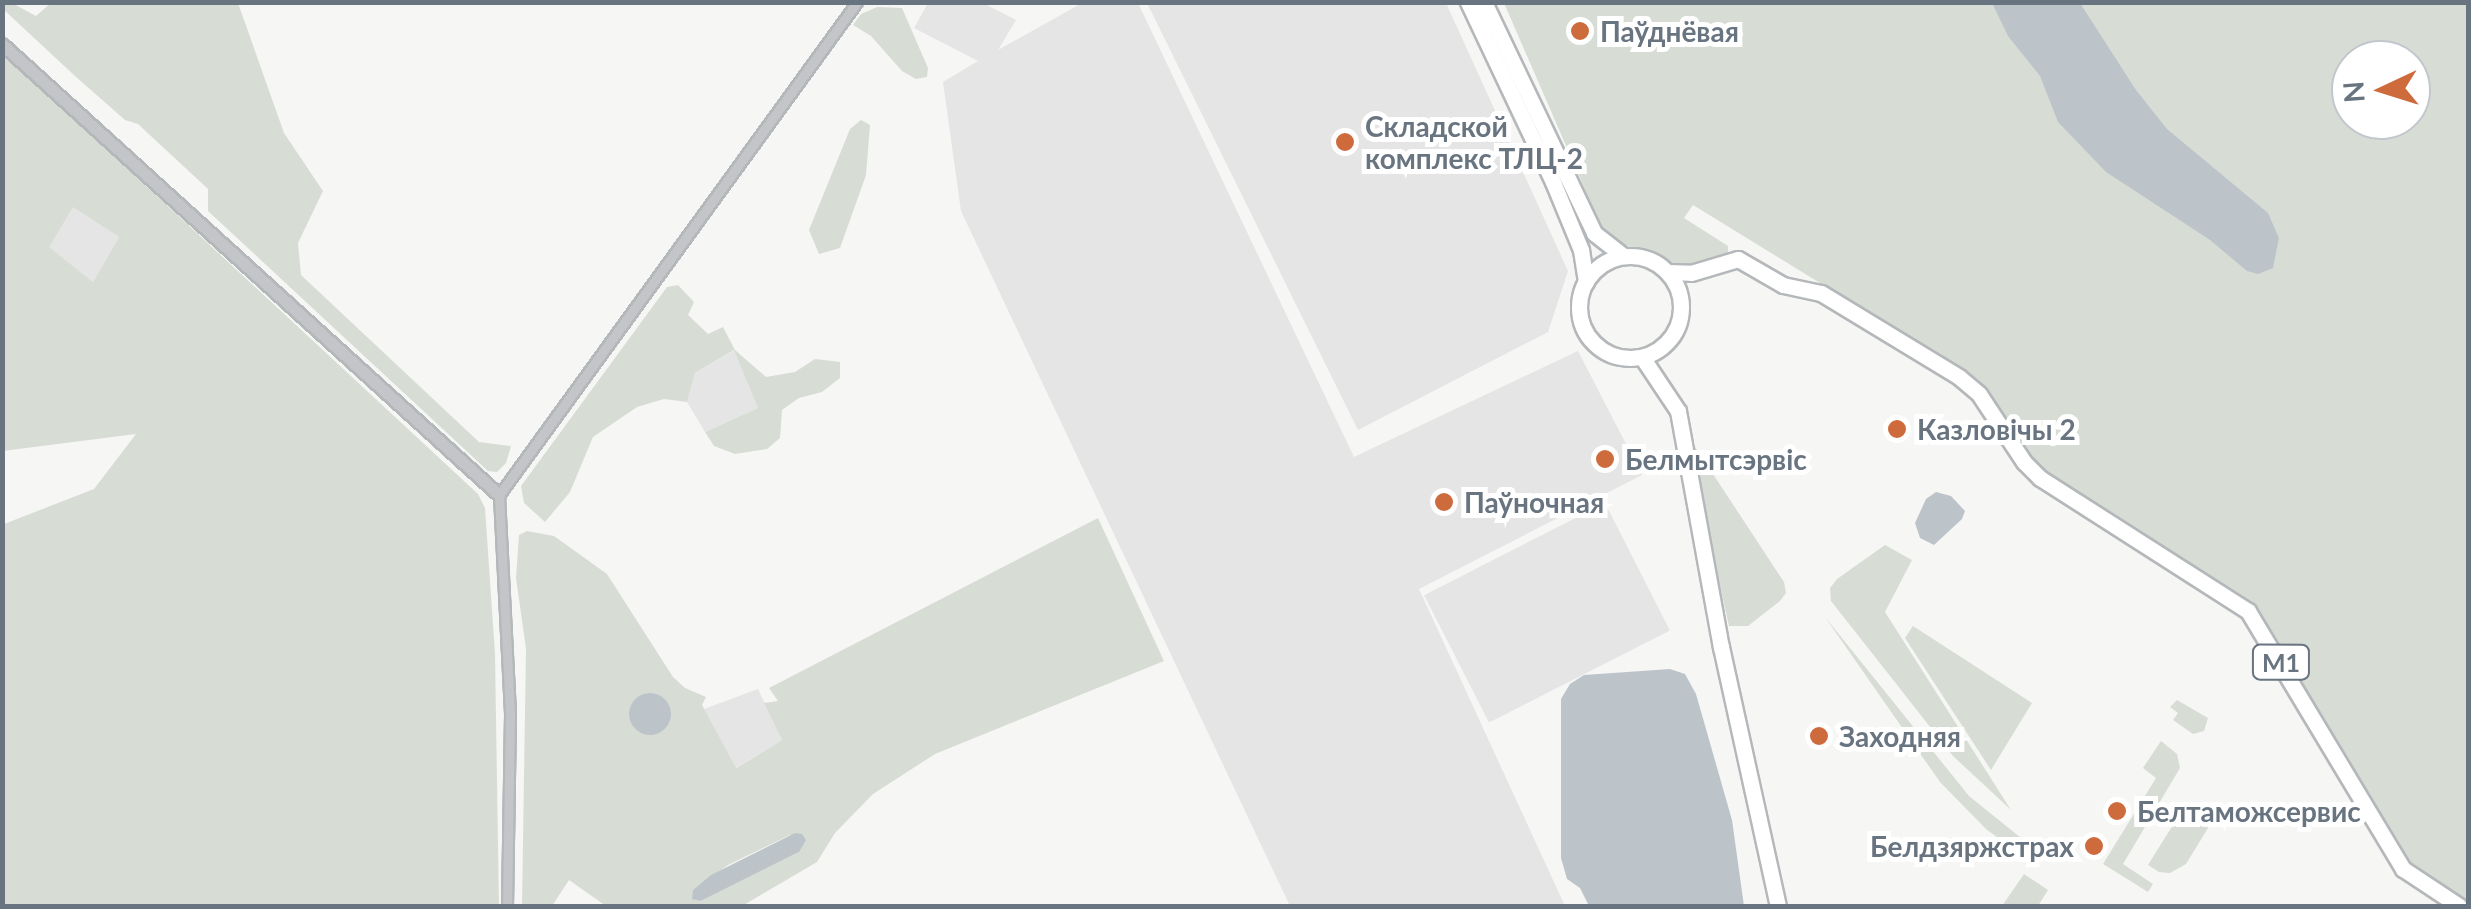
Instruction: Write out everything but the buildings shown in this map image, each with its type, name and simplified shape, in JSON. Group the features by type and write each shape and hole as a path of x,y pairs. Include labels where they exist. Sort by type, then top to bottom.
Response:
{"highway":[{"path":"1468,2 1581,250 1586,282"},
{"name":"М1","path":"1484,2 1594,232 1622,256 1642,257 1667,272 1692,274 1738,258 1783,284 1821,293 1959,376 1978,394 2024,462 2040,478 2248,611 2306,701 2402,869 2459,906"},
{"path":"1622,256 1600,265 1586,282 1578,311 1591,340 1614,356 1642,357 1666,344 1680,321 1680,294 1667,272"},
{"path":"1642,357 1678,411 1721,647 1778,906"}],"street":[{"path":"507,906 510,713 499,495 857,2"},
{"path":"2,44 499,495"}],"shaded area":[{"path":"2,3 12,3 36,16 51,3 238,3 284,133 323,191 298,243 301,275 479,442 511,446 506,463 497,472 488,471 208,211 208,189 138,124 125,120 75,76 3,9"},
{"path":"928,3 983,3 1016,20 998,50 1082,3 1138,3 1354,457 1578,351 1642,475 1419,589 1565,906 1290,906 961,211 943,82 978,61 914,28"},
{"path":"1147,3 1446,3 1568,271 1548,332 1358,430"},
{"path":"1504,3 2468,3 2468,906 2410,866 2252,606 2031,461 1978,380 1693,205 1684,218 1728,246 1728,254 1697,268 1676,267 1610,238 1600,224"},
{"path":"1992,3 2080,3 2136,90 2167,129 2268,213 2279,238 2273,268 2258,274 2247,271 2210,240 2106,172 2058,122 2040,76 2008,36"},
{"path":"877,7 902,8 928,68 927,77 916,79 902,71 871,36 853,25 861,14"},
{"path":"3,53 478,494 485,508 495,654 499,906 3,906 4,524 94,489 136,434 3,451","holes":["73,207 119,237 93,282 49,247"]},
{"path":"861,120 870,125 866,175 840,248 819,254 809,230 850,129"},
{"path":"73,206 119,237 93,282 48,247"},
{"path":"678,285 694,302 688,315 708,334 723,327 735,350 766,377 795,372 815,359 840,362 840,378 822,392 799,398 782,410 780,438 767,449 735,454 714,446 705,432 758,408 734,350 695,373 687,402 664,399 637,407 593,437 570,492 545,522 524,503 521,486 667,287"},
{"path":"735,350 758,408 705,432 687,402 695,373"},
{"path":"1686,433 1784,582 1786,593 1780,601 1748,626 1729,626"},
{"path":"1936,492 1951,496 1965,511 1962,519 1934,545 1920,538 1915,523 1926,499"},
{"path":"1605,503 1670,630 1489,723 1424,595"},
{"path":"1098,518 1164,661 935,754 873,794 835,833 817,862 742,906 606,906 569,880 552,906 522,906 526,649 516,578 519,535 527,531 554,536 607,574 673,677 685,688 706,697 702,705 736,768 782,740 764,703 778,701 769,688","holes":["790,835 799,852 701,901 693,890 728,865"]},
{"path":"1885,545 1912,560 1885,612 2011,810 1953,756 1831,601 1830,588 1837,579"},
{"path":"1825,617 1969,796 2026,842 2024,851 2019,853 1986,829 1940,782"},
{"path":"1913,626 2032,703 1991,770 1905,638"},
{"path":"1670,669 1685,674 1696,694 1732,820 1744,906 1589,906 1580,888 1567,879 1561,858 1561,699 1570,684 1584,675"},
{"path":"758,689 782,740 735,768 704,709"},
{"path":"650,693 665,699 671,714 665,729 650,735 635,729 629,714 635,699"},
{"path":"2177,700 2208,718 2204,731 2193,734 2173,720 2178,713 2170,707"},
{"path":"2161,741 2177,754 2180,768 2123,864 2153,884 2148,892 2103,864 2156,778 2143,768"},
{"path":"2190,808 2206,818 2208,828 2186,864 2170,873 2159,872 2148,865 2183,809"},
{"path":"795,833 806,840 799,852 701,901 692,899 693,890 711,875"},
{"path":"2024,874 2048,890 2038,906 2002,906"}],"place":[{"name":"Паўднёвая","path":"1580,31"},
{"name":"Складской комплекс ТЛЦ-2","path":"1345,142"},
{"name":"Казловічы 2","path":"1897,429"},
{"name":"Белмытсэрвіс","path":"1605,459"},
{"name":"Паўночная","path":"1444,502"},
{"name":"Заходняя","path":"1819,736"},
{"name":"Белтаможсервис","path":"2117,811"},
{"name":"Белдзяржстрах","path":"2094,846"}]}
